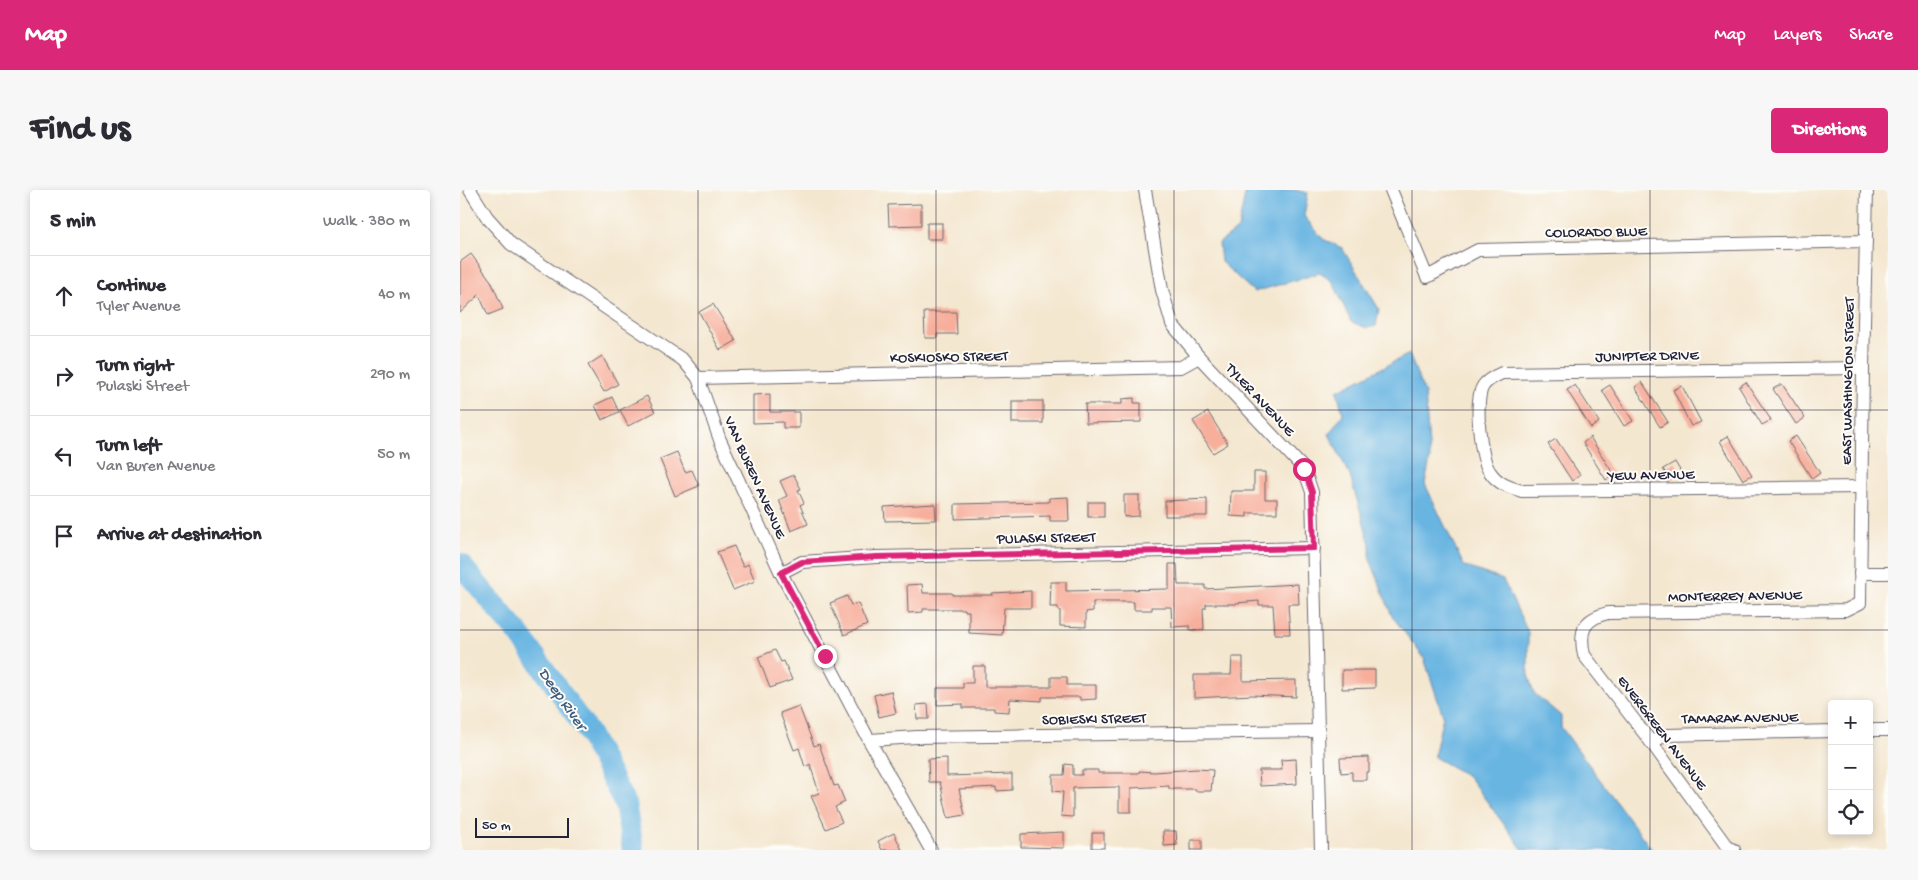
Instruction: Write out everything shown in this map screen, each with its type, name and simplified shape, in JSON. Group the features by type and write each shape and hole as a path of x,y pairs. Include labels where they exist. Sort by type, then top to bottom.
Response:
{"street":[{"name":"VAN BUREN AVENUE","path":"470,190 487,217 511,244 683,360 698,378 720,440 781,573 869,740 931,850"},
{"name":"TYLER AVENUE","path":"1145,190 1162,290 1172,324 1199,357 1304,469 1312,492 1321,850"},
{"name":"COLORADO BLUE","path":"1391,190 1427,277 1478,250 1866,241"},
{"name":"EAST WASHINGTON STREET","path":"1860,573 1867,190"},
{"name":"KOSKIOSKO STREET","path":"698,378 1181,366 1199,357"},
{"name":"JUNIPTER DRIVE","path":"1481,431 1478,404 1483,386 1493,377 1502,373 1863,368"},
{"name":"YEW AVENUE","path":"1481,431 1484,458 1490,472 1502,486 1522,491 1861,488"},
{"name":"PULASKI STREET","path":"781,573 802,562 876,557 1314,548"},
{"path":"1860,573 1888,573"},
{"name":"MONTERREY AVENUE","path":"1584,626 1594,616 1608,613 1846,610 1860,603 1860,573"},
{"name":"EVERGREEN AVENUE","path":"1584,626 1581,641 1584,655 1651,742 1728,848 1734,850"},
{"path":"1873,730 1888,730"},
{"name":"SOBIESKI STREET","path":"869,740 917,737 1319,731"},
{"name":"TAMARAK AVENUE","path":"1651,742 1667,735 1828,731"}],"water":[{"path":"1246,190 1295,190 1308,193 1304,216 1323,239 1342,248 1379,309 1376,326 1367,328 1351,322 1333,282 1320,273 1254,292 1221,262 1219,243 1238,229"},
{"path":"1409,354 1425,394 1430,459 1425,484 1464,566 1503,580 1528,632 1528,675 1534,693 1561,716 1561,727 1652,850 1523,850 1468,776 1434,757 1443,716 1424,658 1392,616 1370,559 1370,544 1350,476 1329,434 1343,414 1337,391"}],"building":[{"path":"921,204 921,225 889,226 888,205"},
{"path":"927,223 942,223 942,239 927,239"},
{"path":"471,254 491,281 503,309 488,315 479,295 460,313 460,262"},
{"path":"713,304 736,341 720,350 699,312"},
{"path":"924,312 956,312 957,334 937,334 937,338 925,338"},
{"path":"602,356 618,384 604,392 588,365"},
{"path":"1642,382 1668,422 1660,427 1635,387"},
{"path":"1746,382 1771,420 1762,425 1739,387"},
{"path":"1782,384 1805,418 1796,424 1773,389"},
{"path":"1575,385 1599,422 1591,428 1567,390"},
{"path":"1610,385 1633,421 1624,426 1602,390"},
{"path":"1682,386 1701,422 1691,426 1673,390"},
{"path":"770,394 770,412 799,412 799,428 783,428 783,422 753,423 753,395"},
{"path":"647,396 655,412 628,426 620,410"},
{"path":"612,397 619,412 602,420 595,405"},
{"path":"1134,398 1134,403 1141,403 1141,422 1086,423 1085,404 1122,404 1122,399"},
{"path":"1012,401 1043,401 1043,423 1012,423"},
{"path":"1208,412 1228,444 1213,453 1193,421"},
{"path":"1728,436 1752,475 1743,480 1720,441"},
{"path":"1796,436 1820,473 1812,479 1788,441"},
{"path":"1590,437 1614,475 1606,480 1583,443"},
{"path":"1556,439 1580,475 1572,481 1548,444"},
{"path":"677,452 685,472 692,470 699,486 675,496 660,459"},
{"path":"1675,462 1681,472 1670,480 1663,469"},
{"path":"1254,472 1265,472 1265,499 1277,499 1277,513 1247,513 1247,517 1230,516 1231,491 1254,491"},
{"path":"794,475 801,489 798,490 804,503 800,505 808,524 791,531 779,500 787,496 780,481"},
{"path":"1124,495 1139,495 1139,516 1124,517"},
{"path":"1068,497 1069,521 1050,521 1050,516 955,519 955,504 1049,502 1049,498"},
{"path":"1207,499 1207,516 1165,516 1165,501"},
{"path":"1088,502 1104,502 1104,517 1088,517"},
{"path":"935,504 936,520 885,521 884,507"},
{"path":"734,546 743,567 748,564 755,581 733,590 717,552"},
{"path":"1169,564 1177,564 1178,585 1205,585 1205,589 1298,584 1299,604 1288,604 1290,634 1275,634 1273,605 1259,605 1259,601 1236,604 1206,604 1206,608 1203,608 1204,629 1190,630 1190,626 1172,627 1171,607 1152,607 1152,610 1134,610 1134,602 1093,602 1093,611 1086,612 1086,627 1060,626 1060,610 1058,610 1058,607 1050,607 1051,582 1066,582 1066,591 1169,589"},
{"path":"922,584 923,593 952,593 952,595 993,595 992,593 1031,591 1031,608 1004,608 1002,635 969,633 969,611 964,611 964,609 923,609 923,612 908,613 907,585"},
{"path":"847,596 851,605 858,603 867,625 844,635 830,603"},
{"path":"775,650 781,662 784,661 792,680 770,688 758,657"},
{"path":"1232,657 1243,657 1243,681 1296,680 1296,697 1252,695 1194,698 1194,675 1231,675"},
{"path":"973,666 985,666 985,687 1051,687 1051,677 1067,677 1067,685 1096,685 1096,699 1080,700 1080,697 1042,697 1042,701 1010,699 1009,712 994,711 994,708 963,708 963,704 937,705 937,688 963,688 963,683 973,683"},
{"path":"1342,670 1375,670 1375,688 1342,689"},
{"path":"891,691 896,713 879,717 874,695"},
{"path":"928,704 929,719 917,719 916,705"},
{"path":"799,706 814,746 819,744 834,786 838,785 845,802 835,807 842,822 826,829 811,796 819,793 810,764 805,767 799,748 794,750 780,713"},
{"path":"1369,757 1369,772 1366,772 1366,780 1352,780 1352,772 1341,773 1340,758"},
{"path":"947,758 947,776 1012,774 1012,790 996,791 996,787 959,789 965,815 948,818 940,782 929,782 928,759"},
{"path":"1296,759 1297,784 1260,786 1259,770 1282,770 1281,760"},
{"path":"1065,764 1073,765 1073,775 1082,775 1082,770 1098,770 1098,773 1139,773 1139,771 1213,770 1211,791 1169,789 1169,786 1131,788 1131,812 1119,812 1119,787 1073,788 1073,817 1061,816 1063,792 1053,791 1053,775 1064,775"},
{"path":"1163,831 1176,831 1177,845 1164,846"},
{"path":"1064,832 1064,848 1021,847 1021,834"},
{"path":"894,833 902,850 882,850 878,841"},
{"path":"1092,833 1104,833 1104,848 1092,848"},
{"path":"1191,840 1202,840 1202,850 1191,850"}],"waterway":[{"name":"Deep River","path":"460,564 520,635 588,732 625,804 633,850"}],"route":[{"path":"825,656 781,573 802,562 876,557 1314,548 1312,492 1304,469"}]}
